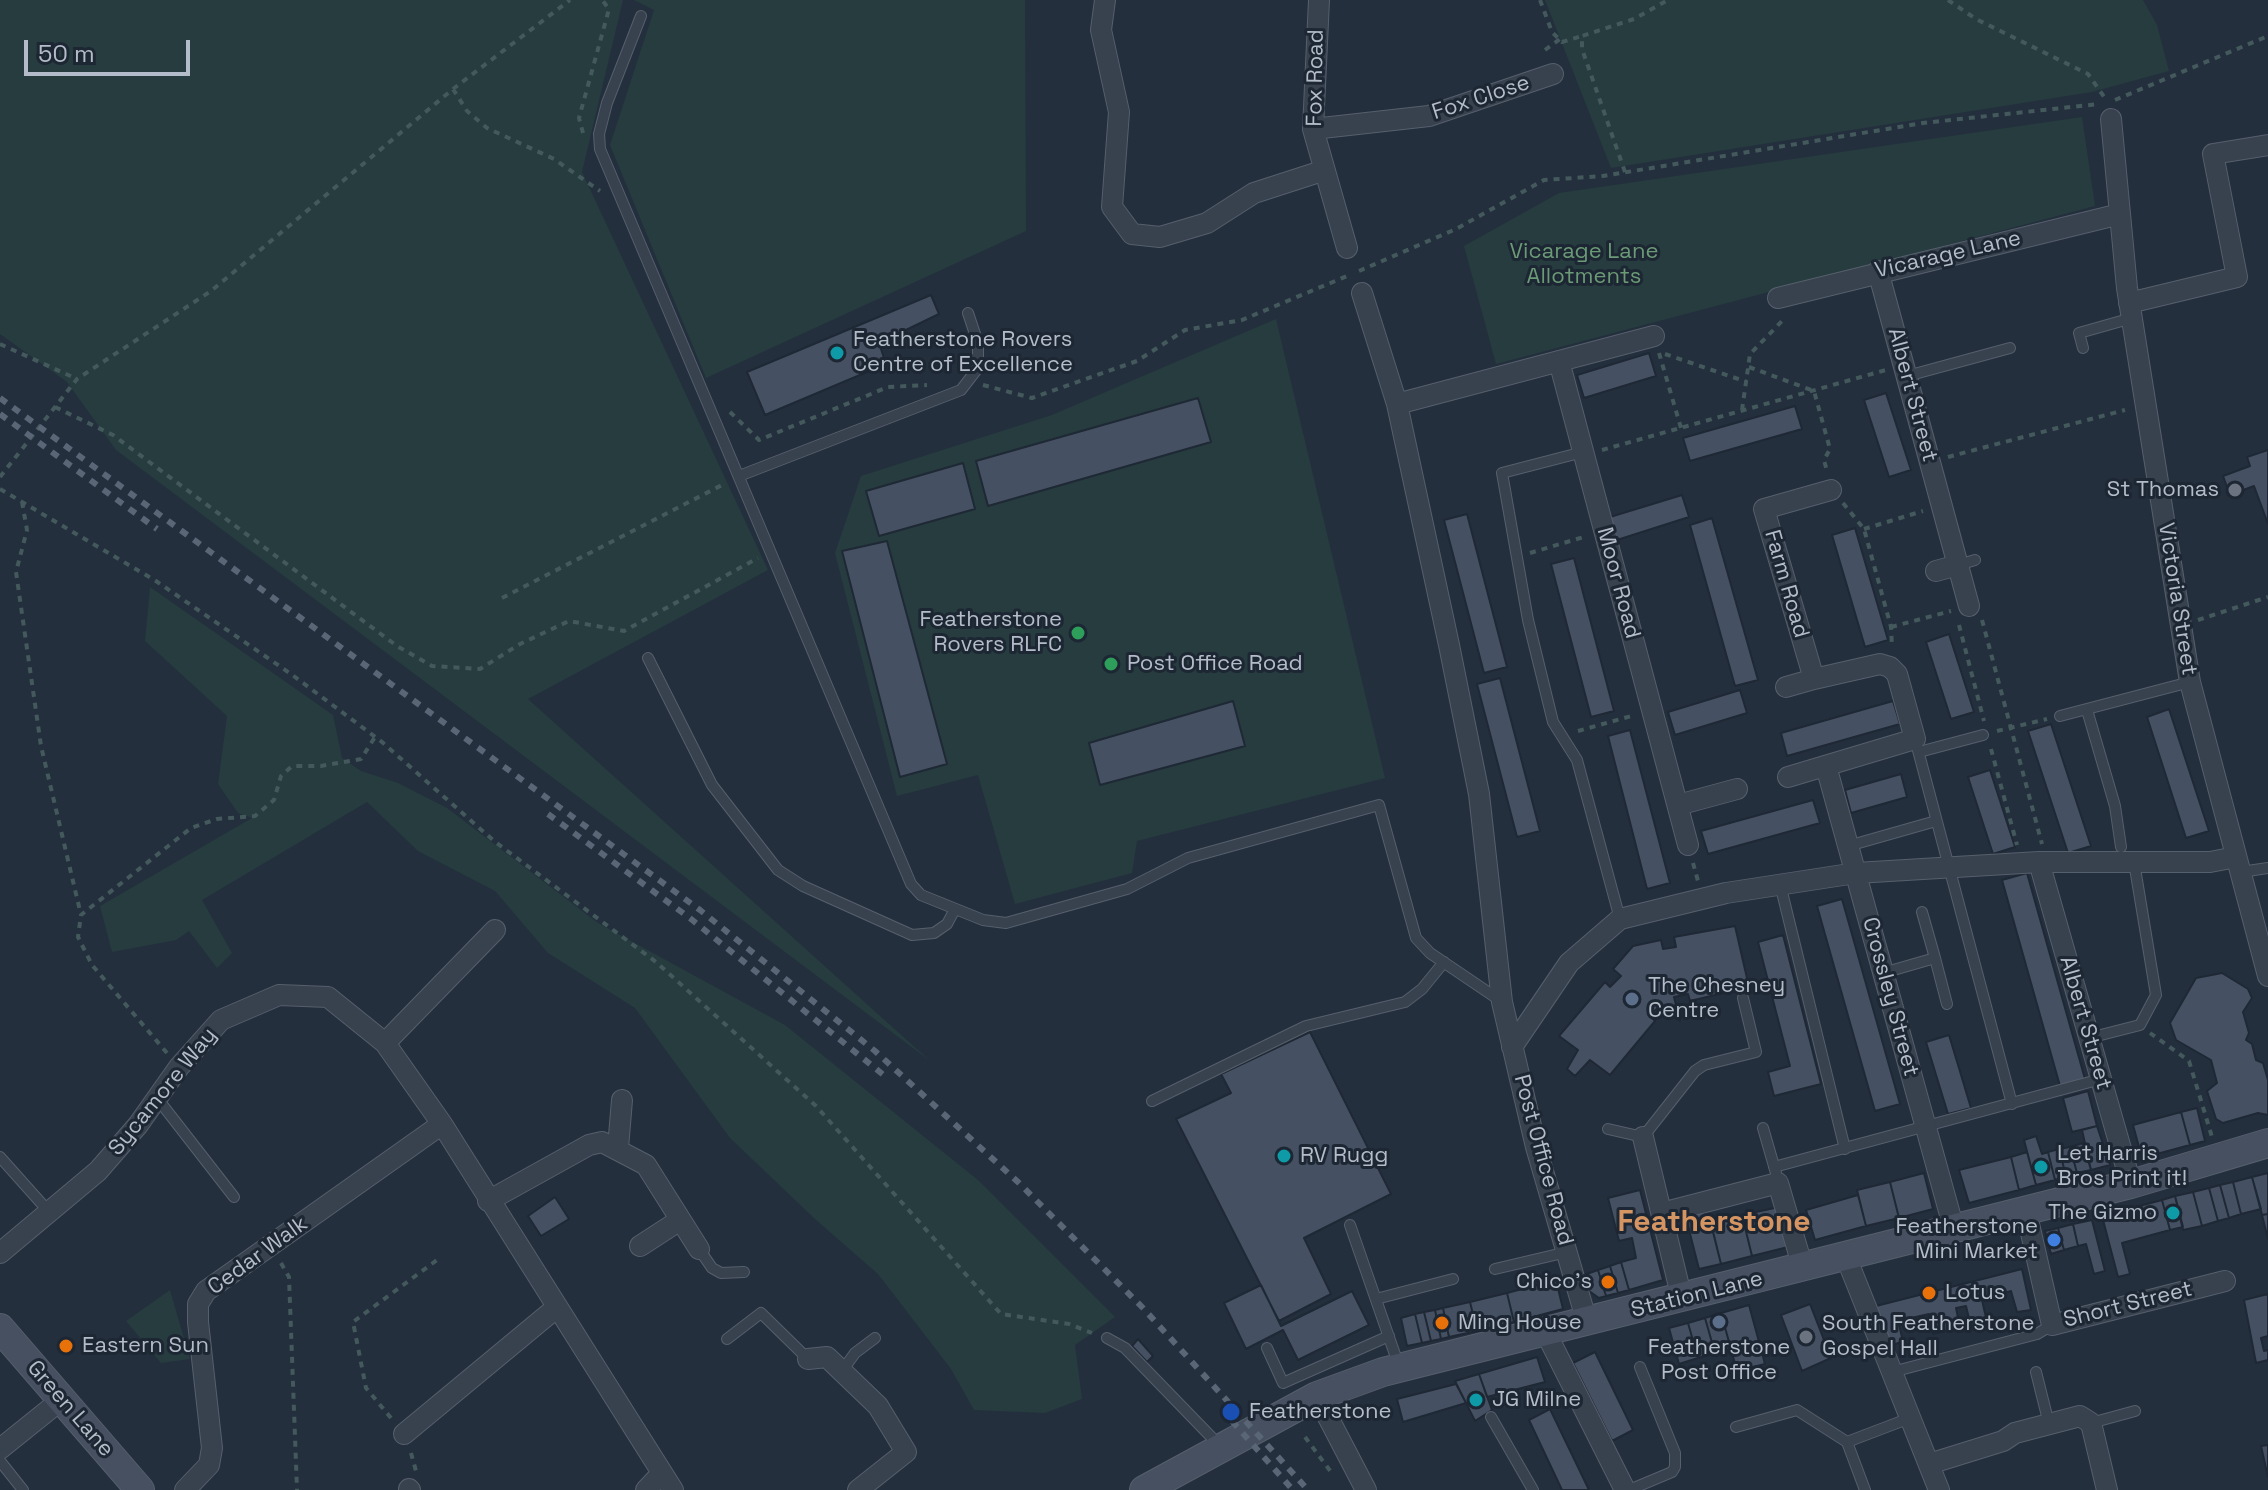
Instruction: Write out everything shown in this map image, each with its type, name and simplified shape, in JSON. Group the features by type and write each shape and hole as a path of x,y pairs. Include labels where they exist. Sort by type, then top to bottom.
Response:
{"main road":[{"name":"Station Lane","path":"1144,1490 1317,1396 1400,1368 2131,1184 2268,1143"},
{"name":"Green Lane","path":"0,1328 140,1490"}],"street":[{"path":"1105,0 1101,30 1119,112 1112,207 1132,234 1160,237 1207,223 1254,193 1322,171"},
{"name":"Fox Road","path":"1319,0 1313,129 1322,171 1347,248"},
{"name":"Fox Close","path":"1313,129 1429,116 1553,74"},
{"name":"Victoria Street","path":"2110,111 2130,310 2190,682 2268,976"},
{"path":"2130,310 2237,277 2213,154 2268,145"},
{"name":"Vicarage Lane","path":"1778,298 2120,214"},
{"name":"Albert Street","path":"1878,271 1942,506 1966,562 1969,606"},
{"name":"Post Office Road","path":"1362,293 1397,404 1479,794 1502,1002 1536,1147 1587,1322"},
{"path":"1397,404 1559,361 1656,344"},
{"name":"Moor Road","path":"1559,361 1688,845"},
{"name":"Farm Road","path":"1814,679 1764,509 1831,490"},
{"path":"1936,571 1966,562"},
{"path":"1786,687 1885,665 1897,674 1917,745 1788,777"},
{"name":"Crossley Street","path":"1826,766 1954,1229"},
{"path":"1678,805 1737,789"},
{"path":"1512,1047 1569,963 1620,919 1703,899 1856,873 2127,854 2239,864"},
{"name":"Albert Street","path":"2043,862 2131,1184"},
{"path":"495,930 385,1043 442,1124 667,1482 646,1490"},
{"name":"Sycamore Way","path":"0,1253 98,1171 179,1067 221,1020 279,995 328,997 385,1043"},
{"path":"618,1148 622,1100"},
{"name":"Cedar Walk","path":"185,1490 209,1465 212,1448 198,1304 206,1291 442,1124"},
{"path":"1643,1137 1682,1299"},
{"path":"488,1201 589,1145 602,1142 646,1165 699,1249"},
{"path":"1662,1213 1776,1175 1803,1268"},
{"name":"Short Street","path":"2026,1211 2052,1325 2225,1281"},
{"path":"640,1246 680,1220"},
{"path":"1846,1257 1939,1490"},
{"path":"404,1434 556,1308"},
{"path":"1546,1333 1627,1490"},
{"path":"808,1359 827,1357 842,1371 878,1406 906,1452 868,1487"},
{"path":"1317,1396 1366,1490"},
{"path":"0,1449 61,1400"},
{"path":"1929,1464 2080,1416 2091,1423 2107,1490"}],"lane":[{"path":"641,16 599,134 600,149 911,884 921,895 955,909 996,924 1006,923 1127,889 1188,858 1379,805 1416,938 1444,962 1502,1002"},
{"path":"2083,348 2079,333 2130,310"},
{"path":"739,476 941,400 971,382 978,368 978,343 968,313"},
{"path":"1905,371 2010,348"},
{"path":"1583,453 1502,473 1528,620 1553,722 1577,760 1620,919"},
{"path":"648,658 712,785 778,870 803,886 912,935 934,933 947,924 955,909"},
{"path":"2060,716 2190,682"},
{"path":"2087,710 2127,854 2156,995 2140,1025 2089,1038"},
{"path":"1983,735 1917,745 2012,1104"},
{"path":"1848,846 1936,821"},
{"path":"2239,864 2268,868"},
{"path":"1780,884 1845,1149"},
{"path":"1922,912 1947,1004"},
{"path":"1883,973 1935,958"},
{"path":"1152,1101 1306,1026 1405,1002 1422,989 1444,962"},
{"path":"1608,1129 1643,1137 1695,1071 1704,1065 1756,1052 1743,998"},
{"path":"1763,1128 1776,1175 1845,1149 2101,1079"},
{"path":"157,1098 234,1197"},
{"path":"0,1157 50,1213"},
{"path":"1350,1225 1400,1368"},
{"path":"699,1249 712,1268 721,1273 744,1272"},
{"path":"1495,1269 1567,1252"},
{"path":"1376,1299 1453,1279"},
{"path":"727,1339 761,1313 808,1359"},
{"path":"1892,1372 2037,1334 2052,1325"},
{"path":"1267,1348 1283,1383 1389,1336"},
{"path":"842,1371 855,1353 875,1338"},
{"path":"1107,1338 1125,1348 1221,1447"},
{"path":"1627,1490 1672,1472 1675,1467 1675,1453 1640,1367"},
{"path":"2036,1372 2049,1424"},
{"path":"1736,1427 1797,1410 1847,1442 1865,1490"},
{"path":"2091,1423 2135,1411"},
{"path":"1491,1417 1533,1490"},
{"path":"1847,1442 1910,1418"},
{"path":"0,1461 23,1490"}],"path":[{"path":"0,477 77,379 211,291 453,89 570,0"},
{"path":"1540,0 1552,32 1562,42 1634,19 1668,0"},
{"path":"1948,0 1976,19 2088,74 2110,111"},
{"path":"1582,36 1582,49 1625,172"},
{"path":"971,382 1032,398 1137,361 1185,330 1242,320 1456,229 1544,180 1625,172 1923,123 2110,111 2268,36"},
{"path":"1545,50 1560,39"},
{"path":"453,89 467,111 487,128 554,159 625,208"},
{"path":"1347,248 1362,293"},
{"path":"1742,410 1750,354 1813,289"},
{"path":"0,344 77,379"},
{"path":"1656,344 1747,382"},
{"path":"1656,344 1681,428"},
{"path":"1749,367 1814,391"},
{"path":"1583,453 1814,391 1905,371"},
{"path":"729,411 759,440 888,387 929,384"},
{"path":"1814,391 1830,449 1824,460 1831,490 1864,529 1891,627 1894,641 1885,665"},
{"path":"1930,462 2146,404"},
{"path":"55,407 113,435 397,646 432,666 480,669 520,644 569,621 624,631 771,552"},
{"path":"502,598 739,476"},
{"path":"0,489 212,617 376,737 494,841 656,962 816,1106 1001,1314 1069,1324 1107,1338"},
{"path":"22,502 27,530 16,572 41,746 81,915 78,937 92,965 179,1067"},
{"path":"1864,529 1942,506"},
{"path":"1518,556 1604,531"},
{"path":"2182,625 2268,597"},
{"path":"1891,627 1977,604 2043,862"},
{"path":"1562,736 1652,710"},
{"path":"1983,735 2060,716"},
{"path":"81,915 191,828 217,819 255,816 274,800 281,776 292,766 321,766 361,759 376,737"},
{"path":"1688,845 1703,899"},
{"path":"2140,1025 2189,1061 2219,1158"},
{"path":"270,1246 289,1277 297,1490"},
{"path":"409,1490 416,1471 404,1434 366,1388 353,1322 437,1260"},
{"path":"1305,1437 1337,1479"}],"green space":[{"path":"0,0 623,0 582,172 768,570 528,699 929,1060 116,450 67,382 0,334"},
{"path":"634,0 1025,0 1026,231 706,378 610,145 654,10"},
{"path":"1545,0 2143,0 2157,25 2169,71 2092,92 1611,168"},
{"name":"Vicarage Lane Allotments","path":"2082,117 2095,206 1496,364 1464,246 1559,193"},
{"name":"Post Office Road","path":"1276,319 1385,778 1137,841 1132,873 1015,904 978,775 897,796 835,553 861,476 1052,415"},
{"path":"150,587 333,715 342,758 361,771 398,783 447,808 598,923 785,1025 978,1180 1115,1317 1075,1345 1082,1399 1045,1413 974,1410 951,1369 878,1274 730,1138 635,1008 548,953 495,891 418,851 367,802 202,900 232,953 217,968 189,931 176,940 112,952 100,906 252,818 238,813 218,784 227,716 145,641"},
{"path":"170,1290 190,1359 161,1363 126,1321"}],"building":[{"name":"Featherstone Rovers Centre of Excellence","path":"931,295 939,314 879,343 886,364 765,415 747,372"},
{"path":"1649,353 1656,376 1584,398 1577,375"},
{"path":"1886,393 1911,470 1889,477 1864,400"},
{"path":"1198,398 1211,442 988,506 976,461"},
{"path":"1795,406 1802,429 1690,461 1683,438"},
{"name":"St Thomas","path":"2268,450 2268,524 2254,486 2230,495 2223,476 2250,466 2247,457"},
{"path":"963,463 975,509 879,536 866,491"},
{"path":"1682,495 1689,517 1617,540 1610,517"},
{"path":"1467,514 1507,667 1484,673 1444,520"},
{"path":"1712,518 1758,680 1735,686 1690,525"},
{"path":"1855,528 1888,640 1865,647 1832,535"},
{"path":"887,541 947,764 900,777 842,551"},
{"path":"1574,558 1614,711 1591,717 1551,564"},
{"path":"1949,634 1974,712 1951,719 1926,642"},
{"path":"1500,678 1540,831 1517,837 1477,684"},
{"path":"1740,690 1747,713 1675,735 1668,712"},
{"path":"1233,701 1245,746 1100,785 1089,743"},
{"path":"1893,701 1900,724 1787,756 1781,733"},
{"path":"2169,709 2209,831 2186,838 2147,717"},
{"path":"2051,724 2091,846 2068,853 2028,731"},
{"path":"1630,730 1670,883 1647,889 1608,736"},
{"path":"1990,770 2015,847 1993,854 1968,777"},
{"path":"1901,774 1907,797 1851,813 1845,790"},
{"path":"1813,800 1820,823 1708,854 1701,831"},
{"path":"2027,873 2085,1079 2060,1086 2002,880"},
{"path":"1842,899 1900,1104 1875,1111 1817,906"},
{"name":"The Chesney Centre","path":"1735,926 1749,987 1690,1001 1688,994 1674,997 1680,1021 1661,1005 1650,1015 1655,1021 1610,1075 1590,1060 1575,1076 1567,1069 1578,1050 1559,1036 1605,982 1610,987 1621,976 1613,969 1633,946 1661,940 1663,949 1676,947 1674,937"},
{"path":"1783,935 1821,1084 1774,1096 1768,1072 1790,1066 1758,942"},
{"path":"2222,973 2248,989 2252,998 2243,1012 2249,1033 2246,1040 2252,1044 2256,1060 2263,1063 2268,1080 2268,1115 2258,1113 2223,1123 2216,1119 2207,1091 2217,1083 2211,1060 2176,1040 2170,1023 2196,978"},
{"name":"RV Rugg","path":"1310,1032 1391,1194 1304,1238 1331,1294 1279,1321 1176,1119 1231,1093 1221,1074"},
{"path":"1949,1035 1971,1108 1948,1114 1926,1042"},
{"path":"2088,1091 2097,1126 2072,1132 2063,1098"},
{"path":"2197,1108 2205,1141 2190,1145 2181,1112"},
{"path":"2181,1112 2190,1145 2142,1158 2133,1125"},
{"path":"2097,1126 2110,1165 2091,1170 2082,1130"},
{"name":"Let Harris Bros Print it!","path":"2036,1136 2042,1154 2048,1152 2055,1180 2036,1185 2024,1140"},
{"path":"2083,1143 2091,1170 2077,1173 2070,1147"},
{"path":"2070,1147 2077,1173 2066,1176 2059,1149"},
{"path":"2059,1149 2066,1176 2055,1180 2048,1152"},
{"path":"2027,1152 2036,1185 2019,1190 2011,1157"},
{"path":"2011,1157 2019,1190 1969,1203 1959,1170"},
{"path":"1924,1173 1933,1209 1899,1218 1890,1182"},
{"path":"2268,1173 2268,1214 2262,1215 2252,1177"},
{"path":"2252,1177 2261,1209 2241,1214 2233,1182"},
{"path":"1890,1182 1899,1218 1866,1226 1857,1190"},
{"path":"2233,1182 2241,1214 2229,1218 2220,1185"},
{"path":"2220,1185 2229,1218 2218,1221 2209,1188"},
{"path":"2209,1188 2218,1221 2202,1226 2193,1192"},
{"path":"1640,1190 1663,1280 1629,1290 1621,1262 1636,1258 1632,1238 1619,1241 1608,1198"},
{"path":"2193,1192 2202,1226 2183,1230 2175,1196"},
{"path":"1858,1195 1866,1226 1815,1240 1806,1210"},
{"name":"The Gizmo","path":"2175,1196 2183,1227 2170,1230 2162,1200"},
{"path":"555,1197 569,1219 541,1236 528,1216"},
{"path":"2162,1200 2170,1230 2122,1243 2130,1274 2118,1277 2102,1216"},
{"path":"1779,1207 1788,1247 1752,1256 1742,1215"},
{"path":"1707,1208 1721,1264 1699,1269 1685,1214"},
{"path":"2268,1214 2268,1239 2262,1215"},
{"path":"1742,1215 1752,1256 1721,1264 1711,1223"},
{"path":"2092,1220 2105,1271 2094,1274 2086,1244 2078,1246 2073,1224"},
{"path":"2073,1224 2078,1246 2064,1250 2058,1228"},
{"name":"Featherstone Mini Market","path":"2058,1228 2064,1250 2051,1254 2045,1231"},
{"path":"1621,1262 1629,1290 1618,1293 1610,1266"},
{"name":"Chico's","path":"1610,1266 1618,1293 1606,1296 1598,1270"},
{"path":"2022,1269 2031,1310 2017,1312 2011,1291 1982,1300 1987,1322 1971,1327 1966,1306 1956,1308 1960,1327 1933,1334 1929,1314 1898,1321 1903,1341 1891,1346 1876,1306"},
{"path":"1598,1270 1606,1296 1599,1298 1589,1291 1584,1275"},
{"path":"1556,1280 1563,1309 1514,1322 1507,1293"},
{"path":"1261,1285 1281,1326 1352,1291 1369,1325 1298,1360 1283,1330 1246,1349 1224,1303"},
{"path":"1507,1293 1514,1322 1477,1331 1470,1302"},
{"path":"2268,1294 2268,1336 2261,1338 2264,1351 2268,1350 2268,1360 2256,1363 2244,1300"},
{"path":"1470,1302 1477,1331 1449,1337 1443,1308"},
{"name":"South Featherstone Gospel Hall","path":"1810,1304 1831,1358 1802,1371 1781,1315"},
{"path":"1749,1305 1765,1364 1737,1371 1721,1313"},
{"name":"Ming House","path":"1443,1308 1449,1337 1441,1339 1435,1310"},
{"path":"1435,1310 1441,1339 1431,1341 1424,1312"},
{"path":"1424,1312 1431,1341 1422,1343 1415,1314"},
{"path":"1721,1313 1731,1349 1715,1353 1705,1318"},
{"path":"1415,1314 1422,1343 1407,1346 1401,1318"},
{"path":"1705,1318 1715,1353 1698,1358 1688,1323"},
{"path":"1688,1323 1698,1358 1679,1364 1669,1328"},
{"path":"1138,1339 1153,1356 1147,1362 1132,1346"},
{"path":"1595,1352 1633,1430 1612,1441 1573,1363"},
{"path":"1537,1357 1545,1382 1487,1397 1479,1374"},
{"name":"JG Milne","path":"1479,1374 1492,1410 1475,1421 1455,1381"},
{"path":"1456,1384 1466,1403 1403,1422 1397,1399"},
{"path":"1550,1409 1589,1490 1562,1490 1529,1420"},
{"path":"2268,1445 2268,1477 2261,1446"}],"railway":[{"path":"0,398 700,910 875,1051 1019,1183 1143,1308 1308,1490"},
{"path":"0,414 157,529"},
{"path":"548,814 691,919 886,1077"},
{"path":"1232,1421 1293,1490"}],"place":[{"name":"Featherstone Rovers Centre of Excellence","path":"837,353"},
{"name":"St Thomas","path":"2235,490"},
{"name":"Featherstone Rovers RLFC","path":"1078,633"},
{"name":"Post Office Road","path":"1111,664"},
{"name":"The Chesney Centre","path":"1632,999"},
{"name":"RV Rugg","path":"1284,1156"},
{"name":"Let Harris Bros Print it!","path":"2041,1167"},
{"name":"The Gizmo","path":"2173,1213"},
{"name":"Featherstone Mini Market","path":"2054,1240"},
{"name":"Chico's","path":"1608,1282"},
{"name":"Lotus","path":"1929,1293"},
{"name":"Featherstone Post Office","path":"1719,1322"},
{"name":"Ming House","path":"1442,1323"},
{"name":"South Featherstone Gospel Hall","path":"1806,1337"},
{"name":"Eastern Sun","path":"66,1346"},
{"name":"JG Milne","path":"1476,1400"},
{"name":"Featherstone","path":"1231,1412"}],"district":[{"name":"Featherstone","path":"1714,1223"}]}
